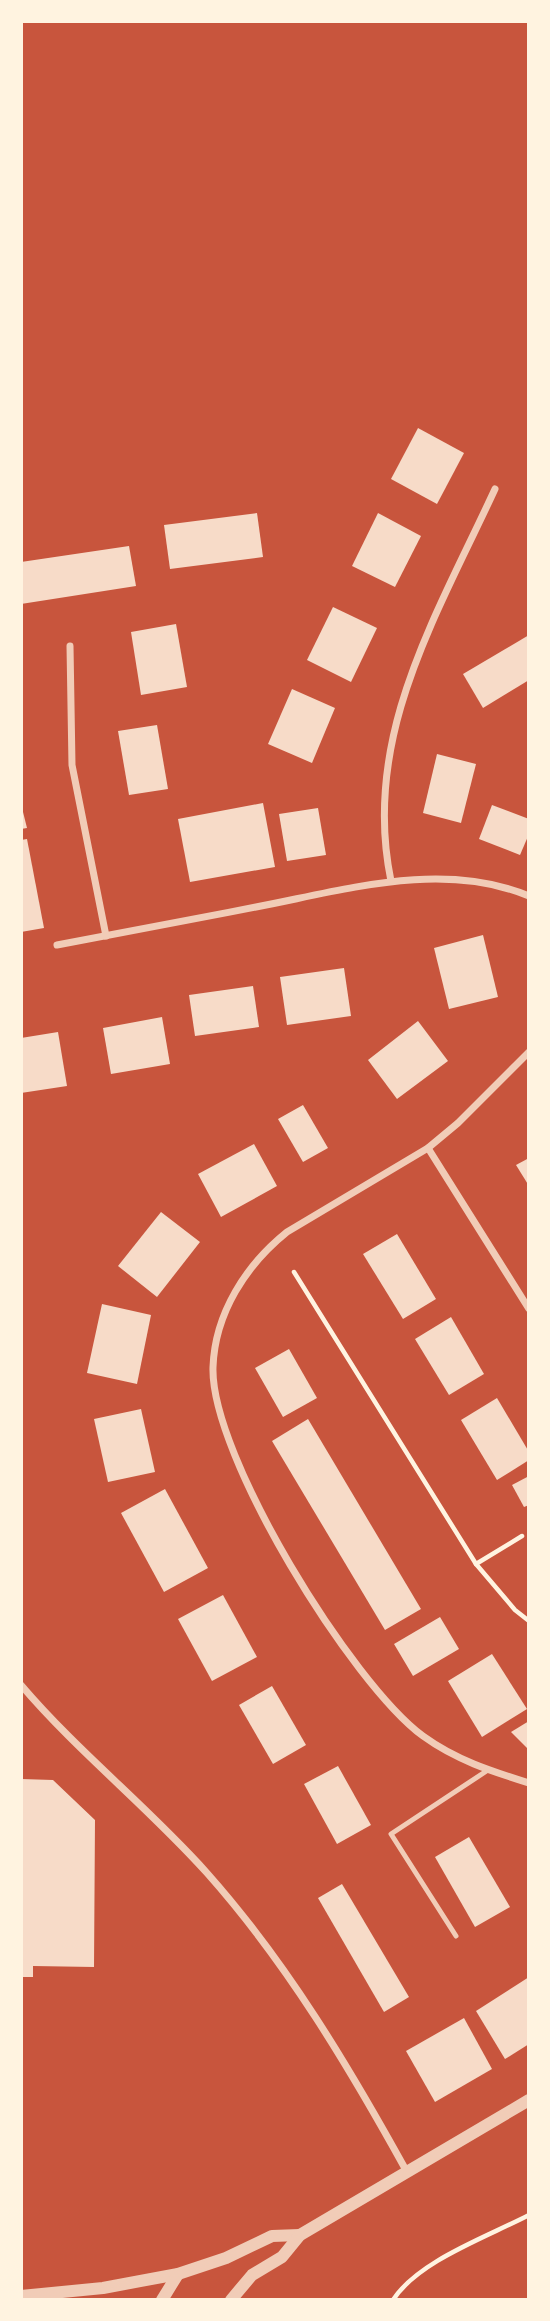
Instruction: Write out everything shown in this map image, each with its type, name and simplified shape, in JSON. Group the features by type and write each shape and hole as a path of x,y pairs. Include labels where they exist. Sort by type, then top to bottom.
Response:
{"street":[{"path":"391,881 383,818 389,743 401,700 422,649 495,489"},
{"path":"70,646 72,765 106,936"},
{"path":"57,945 391,881 466,879 506,887 529,896"},
{"path":"529,1052 458,1123 428,1148 269,1246 236,1291 217,1332 213,1370 218,1405 234,1457 260,1512 352,1659 389,1705 422,1735 466,1763 529,1783"},
{"path":"428,1148 529,1309"},
{"path":"21,1685 86,1756 205,1871 250,1923 335,2047 407,2173"},
{"path":"231,2300 253,2275 282,2257 300,2235 529,2100"},
{"path":"21,2296 103,2288 178,2274 226,2258 272,2236 300,2235"},
{"path":"162,2300 178,2274"}],"lane":[{"path":"456,1936 391,1834 488,1770"}],"path":[{"path":"294,1272 475,1564 515,1610 529,1621"},
{"path":"475,1564 522,1536"},
{"path":"393,2300 403,2284 426,2269 529,2215"}],"building":[{"path":"418,428 464,453 437,504 391,479"},
{"path":"257,513 263,557 170,569 164,525"},
{"path":"378,513 421,536 395,587 352,566"},
{"path":"129,546 136,586 21,604 21,562"},
{"path":"333,607 377,628 351,682 307,660"},
{"path":"176,624 187,687 141,695 131,632"},
{"path":"529,635 529,680 483,708 463,674"},
{"path":"292,689 335,708 312,763 268,744"},
{"path":"157,725 168,789 129,795 118,731"},
{"path":"437,754 476,764 461,823 423,813"},
{"path":"263,803 275,867 190,882 178,819"},
{"path":"21,804 27,828 21,829"},
{"path":"492,805 529,819 529,834 520,855 479,839"},
{"path":"318,808 326,855 287,861 279,814"},
{"path":"27,839 44,928 21,932 21,840"},
{"path":"483,935 498,997 449,1009 434,948"},
{"path":"344,968 351,1016 287,1025 280,977"},
{"path":"253,986 259,1027 195,1036 189,995"},
{"path":"162,1017 170,1064 111,1074 103,1028"},
{"path":"418,1021 448,1061 397,1099 368,1060"},
{"path":"58,1032 67,1086 21,1093 21,1038"},
{"path":"303,1105 328,1148 303,1162 278,1119"},
{"path":"254,1144 277,1186 221,1217 198,1174"},
{"path":"529,1158 529,1186 516,1165"},
{"path":"161,1212 200,1242 157,1297 118,1266"},
{"path":"397,1234 436,1299 403,1319 363,1254"},
{"path":"102,1304 151,1315 137,1384 87,1373"},
{"path":"451,1317 484,1374 449,1395 415,1339"},
{"path":"289,1349 317,1398 283,1417 255,1368"},
{"path":"497,1398 529,1452 529,1460 497,1480 461,1420"},
{"path":"141,1409 155,1472 108,1482 94,1419"},
{"path":"308,1419 421,1609 385,1630 272,1441"},
{"path":"529,1476 529,1505 524,1507 512,1485"},
{"path":"165,1489 208,1568 164,1592 121,1513"},
{"path":"223,1595 257,1657 212,1681 178,1619"},
{"path":"440,1617 459,1649 413,1676 394,1644"},
{"path":"492,1654 527,1709 482,1737 448,1681"},
{"path":"272,1686 306,1745 273,1764 239,1705"},
{"path":"529,1721 529,1750 511,1732"},
{"path":"338,1766 371,1825 337,1844 304,1784"},
{"path":"21,1779 53,1780 95,1820 94,1967 33,1966 33,1977 21,1977"},
{"path":"469,1837 510,1907 475,1927 435,1857"},
{"path":"342,1884 409,1997 384,2012 318,1898"},
{"path":"529,1977 529,2044 505,2059 476,2011"},
{"path":"464,2018 492,2069 435,2102 406,2051"}]}
